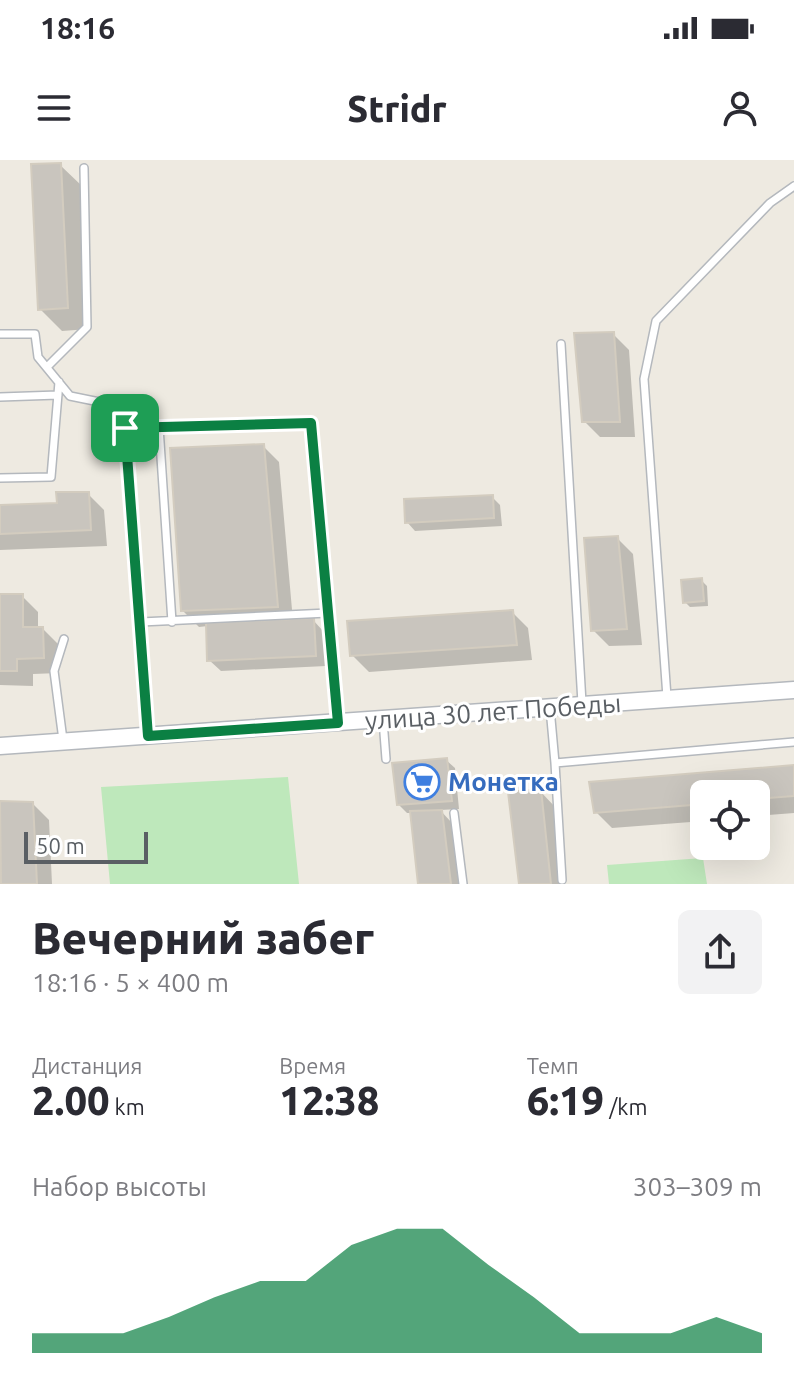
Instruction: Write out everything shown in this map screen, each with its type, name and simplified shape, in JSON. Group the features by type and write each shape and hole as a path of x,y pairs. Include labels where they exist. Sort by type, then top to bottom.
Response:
{"street":[{"name":"улица 30 лет Победы","path":"0,746 794,690"}],"lane":[{"path":"47,367 87,327 84,168"},
{"path":"667,700 644,379 656,321 770,203 794,186"},
{"path":"0,334 35,334 38,357 70,396 124,407 126,469 148,736"},
{"path":"561,344 582,706"},
{"path":"0,478 51,477 59,382"},
{"path":"0,397 58,395"},
{"path":"125,428 311,423 338,723"},
{"path":"159,427 172,622"},
{"path":"141,622 328,613"},
{"path":"63,742 54,671 64,639"},
{"path":"550,708 562,880"},
{"path":"383,720 386,759"},
{"path":"555,763 794,742"},
{"path":"454,813 463,884"}],"green space":[{"path":"288,777 299,884 110,884 101,787"},
{"path":"703,860 707,884 609,884 607,865"}],"building":[{"path":"61,163 68,308 38,310 31,164"},
{"path":"614,332 620,422 582,422 574,333"},
{"path":"264,444 278,607 181,611 170,448"},
{"path":"56,492 89,492 91,530 0,534 0,505 57,503"},
{"path":"493,495 494,518 405,523 404,499"},
{"path":"618,536 627,629 591,631 584,538"},
{"path":"702,578 704,601 683,603 681,580"},
{"path":"0,594 23,594 23,627 43,627 44,658 17,659 17,671 0,671"},
{"path":"513,610 517,645 350,656 347,621"},
{"path":"314,618 316,656 207,661 206,623"},
{"name":"Монетка","path":"447,758 452,801 397,805 392,763"},
{"path":"794,765 794,796 770,798 770,780 690,780 690,805 594,813 589,782"},
{"path":"541,789 551,884 519,884 508,792"},
{"path":"0,801 33,802 37,884 1,884"},
{"path":"442,810 451,884 418,884 410,811"}],"place":[{"name":"Монетка","path":"422,782"}],"route":[{"path":"311,423 338,723 148,736 125,428 311,423"}]}
